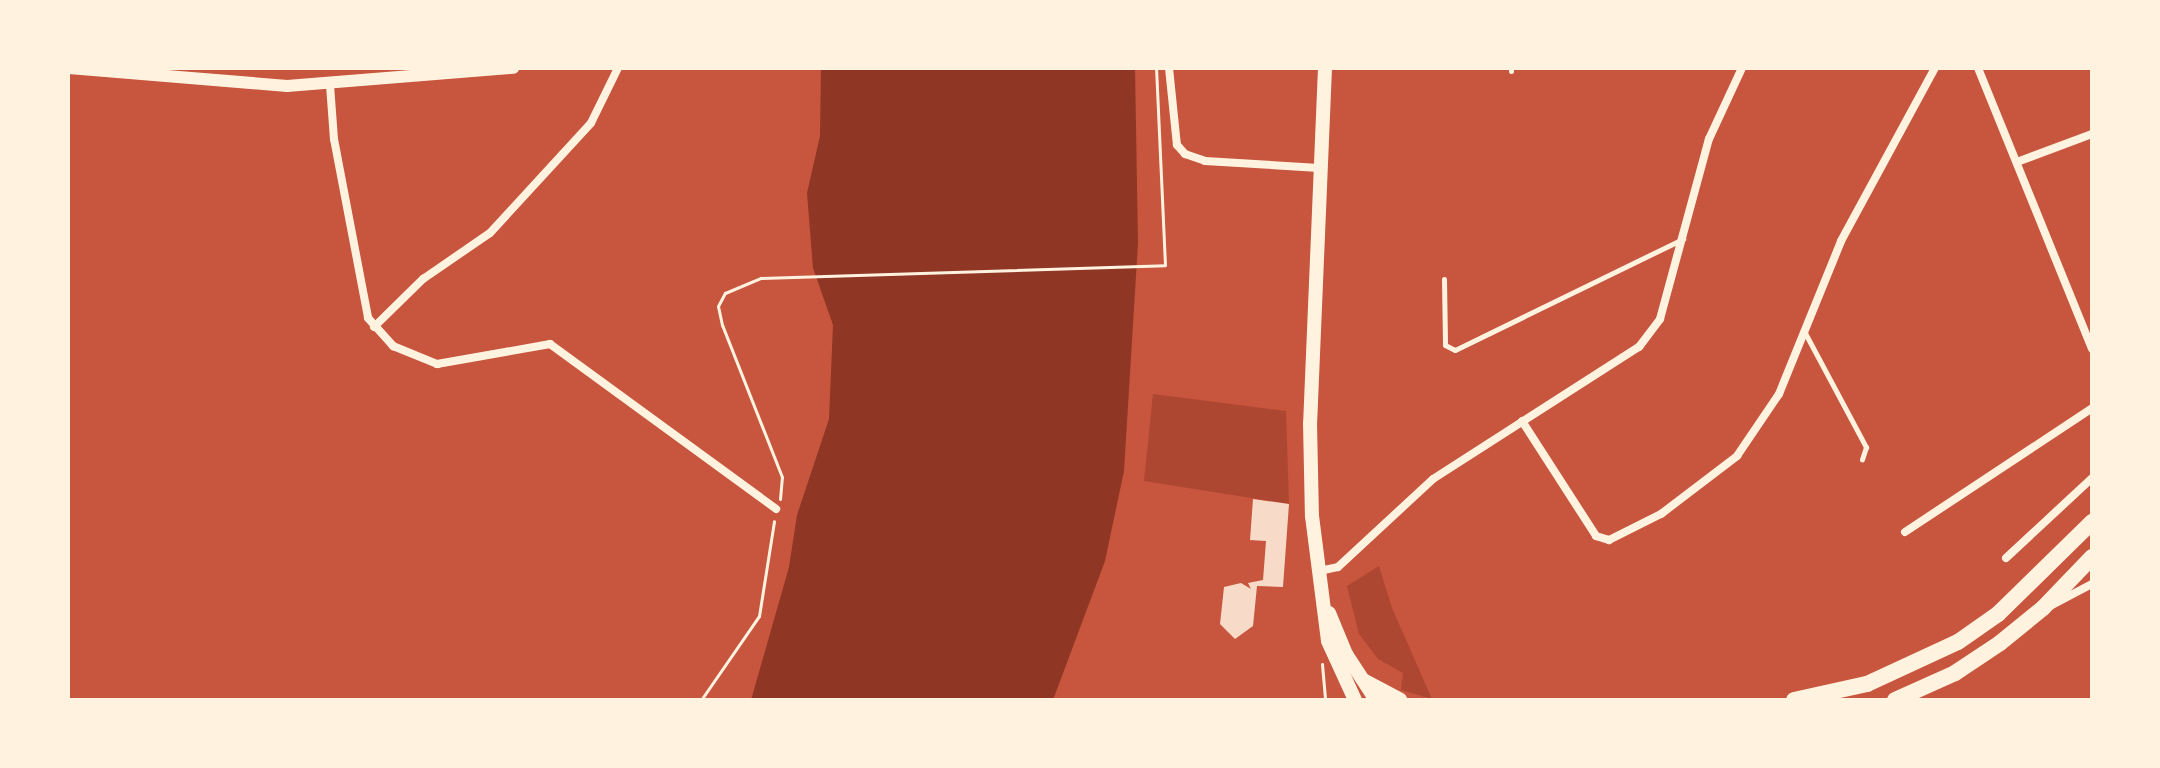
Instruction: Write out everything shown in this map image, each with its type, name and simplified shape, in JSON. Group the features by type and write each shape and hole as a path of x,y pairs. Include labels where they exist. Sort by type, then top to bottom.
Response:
{"main road":[{"path":"1325,68 1310,423 1319,571 1328,641 1355,700"},
{"path":"1794,700 1867,684 1958,642 1998,614 2092,522"},
{"path":"1895,700 1955,673 2043,608 2092,557"},
{"path":"1321,594 1361,679 1376,700"},
{"path":"1361,679 1400,700"}],"street":[{"path":"69,68 287,86 330,85 390,74 513,68"},
{"path":"374,327 423,279 490,233 591,123 618,68"},
{"path":"1169,68 1177,145 1185,154 1205,161 1319,168"},
{"path":"1319,571 1338,567 1433,479 1639,347 1660,319 1709,139 1742,68"},
{"path":"1522,421 1596,536 1609,540 1661,514 1737,456 1779,394 1841,241 1935,68"},
{"path":"1978,68 2092,349"},
{"path":"330,85 334,139 368,318 393,346 437,364 550,344 776,509"},
{"path":"2017,162 2092,134"},
{"path":"1905,532 2092,408"},
{"path":"2006,558 2092,478"},
{"path":"2043,608 2092,584"}],"lane":[{"path":"1444,279 1445,345 1455,350 1684,239"},
{"path":"1804,330 1866,447 1862,459"}],"path":[{"path":"701,700 759,616 782,477 718,306 737,284 796,276 1165,265 1156,68"}],"shaded area":[{"path":"821,68 1135,68 1138,243 1124,471 1105,561 1053,700 751,700 789,567 797,515 829,419 833,325 813,268 807,193 820,136"},
{"path":"1153,394 1286,411 1289,504 1144,481"},
{"path":"1379,566 1392,608 1432,699 1401,690 1403,673 1378,659 1359,634 1347,586"}],"building":[{"path":"1253,499 1289,504 1283,587 1257,586 1253,626 1235,639 1220,624 1224,587 1241,583 1251,589 1248,583 1263,580 1266,541 1250,540"}]}
